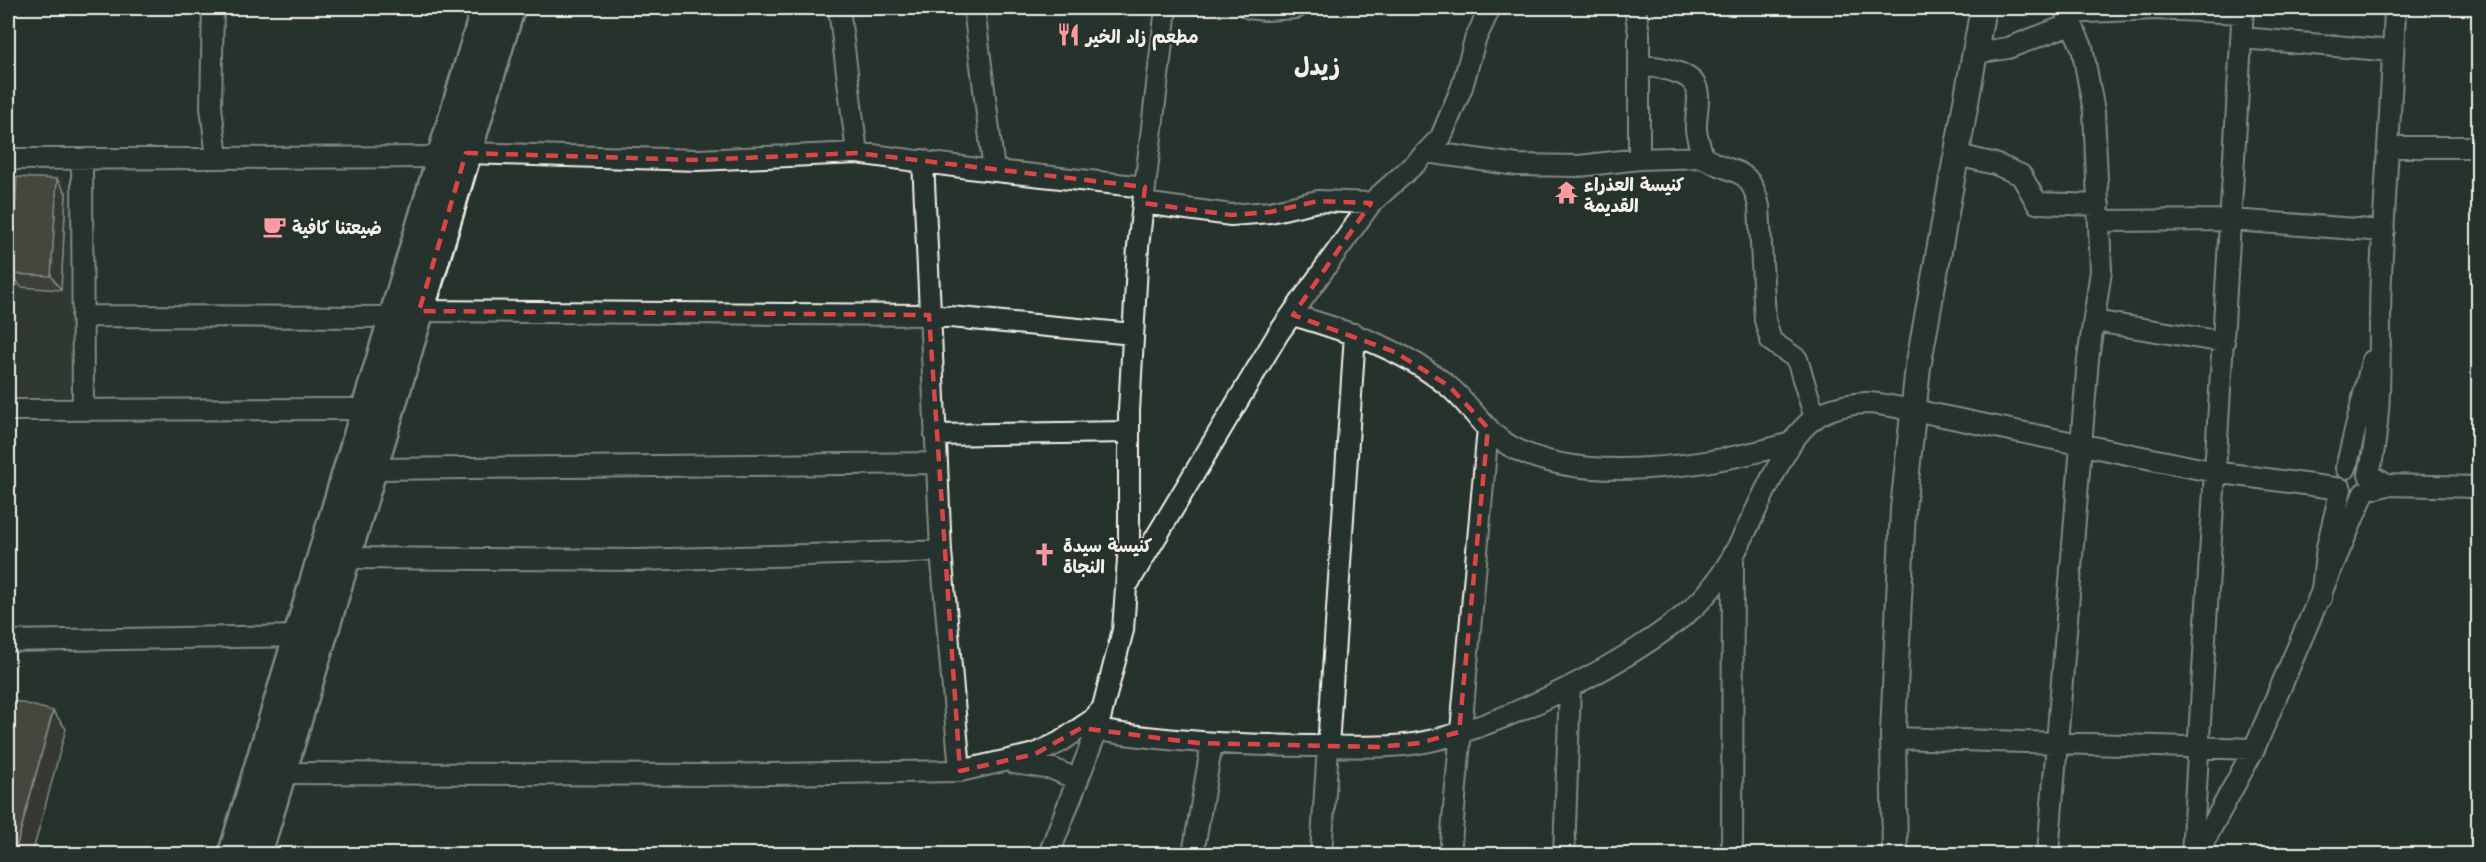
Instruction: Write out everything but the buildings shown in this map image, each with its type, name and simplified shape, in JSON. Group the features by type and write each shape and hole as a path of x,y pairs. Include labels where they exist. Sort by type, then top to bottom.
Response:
{"main road":[{"path":"454,155 486,8"},
{"path":"257,855 372,469 406,314 454,155 510,8"},
{"path":"233,855 367,409 406,314"}],"street":[{"path":"213,8 211,107 217,158"},
{"path":"839,8 857,153"},
{"path":"974,8 994,171"},
{"path":"1049,855 1097,730 1123,630 1134,334 1144,195 1166,8"},
{"path":"1249,8 1265,10 1296,8"},
{"path":"1126,587 1221,426 1293,315 1371,203 1427,152 1441,136 1462,87 1475,40 1490,8"},
{"path":"1635,8 1639,67 1639,159"},
{"path":"1896,855 1893,738 1903,509 1913,410 1918,368 1983,8"},
{"path":"2194,855 2254,749 2367,486 2377,440 2380,400 2384,231 2390,147 2395,8"},
{"path":"1976,53 2008,48 2067,15 2156,9 2243,10 2194,855"},
{"path":"2048,855 2082,445 2101,271 2094,111 2082,47 2067,15"},
{"path":"2242,38 2393,51"},
{"path":"1639,67 1665,68 1687,75 1695,81 1698,90 1696,132 1703,157"},
{"path":"2390,147 2478,147"},
{"path":"1427,152 1517,165 1580,166 1639,159 1703,157 1718,166 1744,174 1755,188 1759,206 1765,320 1771,341 1797,359 1815,418"},
{"path":"8,159 454,155 698,160 857,153 923,160 1144,195 1231,215 1270,213 1318,201 1371,203"},
{"path":"1958,155 1995,164 2021,175 2037,203 2099,213 2384,231"},
{"path":"82,159 83,410"},
{"path":"923,160 941,551 960,771"},
{"path":"82,316 929,315 1134,334"},
{"path":"1293,315 1355,334 1395,352 1449,386 1502,441 1528,455 1567,464 1618,469 1684,466 1753,454 1791,443"},
{"path":"2094,321 2224,342"},
{"path":"2320,598 2327,547 2342,477 2381,323"},
{"path":"1321,855 1355,334"},
{"path":"1097,730 1212,743 1378,747 1420,743 1459,732 1525,707 1570,687 1646,642 1694,607 1725,568 1791,443 1815,418 1838,408 1867,403 1913,410 2216,472 2310,483 2342,477 2361,467 2367,486"},
{"path":"8,410 367,409"},
{"path":"1450,855 1459,732 1488,428"},
{"path":"935,435 1129,432"},
{"path":"372,469 937,464"},
{"path":"2342,477 2350,496 2367,486 2478,487"},
{"path":"345,558 638,560 941,551"},
{"path":"1732,855 1733,552"},
{"path":"8,641 299,636"},
{"path":"1564,855 1570,687"},
{"path":"281,773 706,775 960,771 1035,754 1060,742 1092,720 1102,709"},
{"path":"1893,738 2254,749"},
{"path":"1193,855 1212,743"},
{"path":"1003,761 1053,769 1078,780"}],"highlighted area":[{"path":"466,153 698,160 857,153 1145,187 1143,203 1231,215 1270,212 1318,201 1371,203 1293,315 1395,352 1449,386 1488,428 1459,732 1420,743 1378,747 1198,743 1081,728 1035,754 960,771 929,315 419,311"}],"shaded area":[{"path":"8,177 63,177 73,188 72,397 8,397"}],"place":[{"name":"مطعم زاد الخير","path":"1068,35"},
{"name":"كنيسة العذراء القديمة","path":"1566,193"},
{"name":"ضيعتنا كافية","path":"274,226"},
{"name":"كنيسة سيدة النجاة","path":"1045,554"}],"district":[{"name":"زيدل","path":"1317,65"}]}
